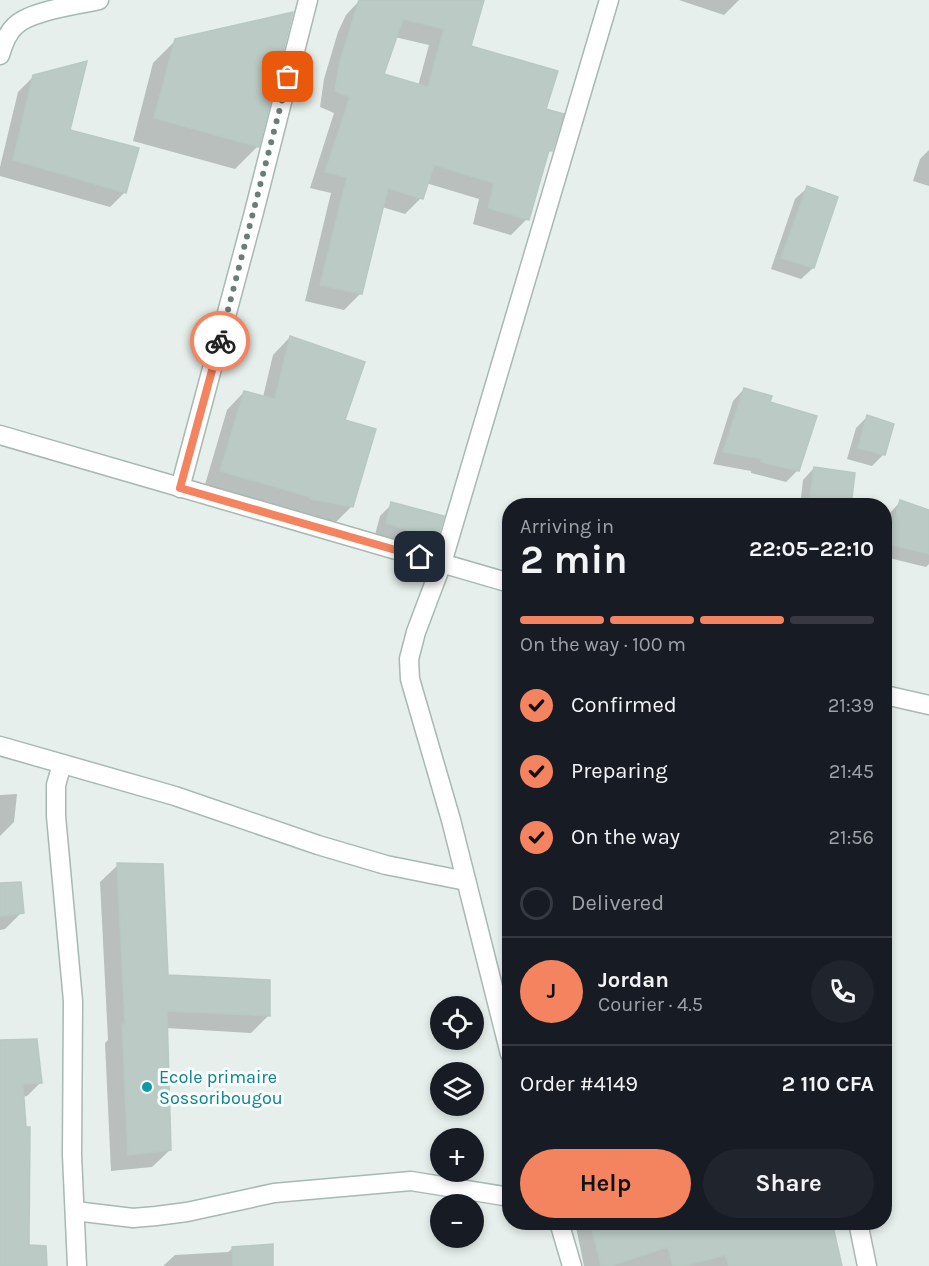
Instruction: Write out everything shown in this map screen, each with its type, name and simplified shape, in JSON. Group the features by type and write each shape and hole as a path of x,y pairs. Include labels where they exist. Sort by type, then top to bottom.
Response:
{"street":[{"path":"0,55 4,42 15,25 38,13 99,0"},
{"path":"180,488 308,0"},
{"path":"502,1023 451,820 410,679 409,658 416,632 442,563 609,0"},
{"path":"0,435 502,581"},
{"path":"892,697 929,705"},
{"path":"0,746 175,796 318,845 386,865 466,881"},
{"path":"62,764 57,785 57,816 73,1001 72,1131 77,1266"},
{"path":"75,1211 133,1218 156,1216 187,1212 273,1193 411,1181 502,1196"},
{"path":"561,1230 572,1266"},
{"path":"860,1230 867,1266"}],"building":[{"path":"359,0 484,0 471,46 558,71 546,109 564,114 552,151 549,150 529,220 488,208 494,183 434,165 423,199 388,188 362,294 320,285 347,177 325,172 350,97 335,91 340,61","holes":["403,19 444,29 428,87 384,74"]},
{"path":"293,12 259,147 154,118 175,39"},
{"path":"87,61 70,130 139,148 126,193 13,160 33,75"},
{"path":"807,186 838,197 814,268 781,258"},
{"path":"290,336 365,362 345,420 376,429 353,507 310,499 310,497 220,471 244,391 275,399"},
{"path":"744,388 772,396 770,402 817,416 799,471 761,462 762,459 723,452"},
{"path":"867,415 894,424 885,455 858,448"},
{"path":"814,467 855,473 852,498 810,498"},
{"path":"900,500 929,510 929,554 892,545 892,527"},
{"path":"391,502 444,516 437,539 386,523"},
{"path":"117,863 163,864 168,975 270,980 270,1016 167,1011 171,1150 128,1155 122,1024 125,1024"},
{"path":"21,882 24,913 0,916 0,883"},
{"path":"37,1039 42,1083 23,1084 26,1127 30,1127 29,1245 46,1246 47,1266 0,1266 0,1040"},
{"path":"592,1230 834,1230 842,1266 729,1266 725,1255 684,1266 673,1266 668,1247 610,1266 601,1266"},
{"path":"273,1244 273,1266 233,1266 232,1247"}],"way so far":[{"path":"220,341 288,77"}],"place":[{"name":"Ecole primaire Sossoribougou","path":"147,1087"}],"route":[{"path":"220,341 180,488 420,557"}]}
